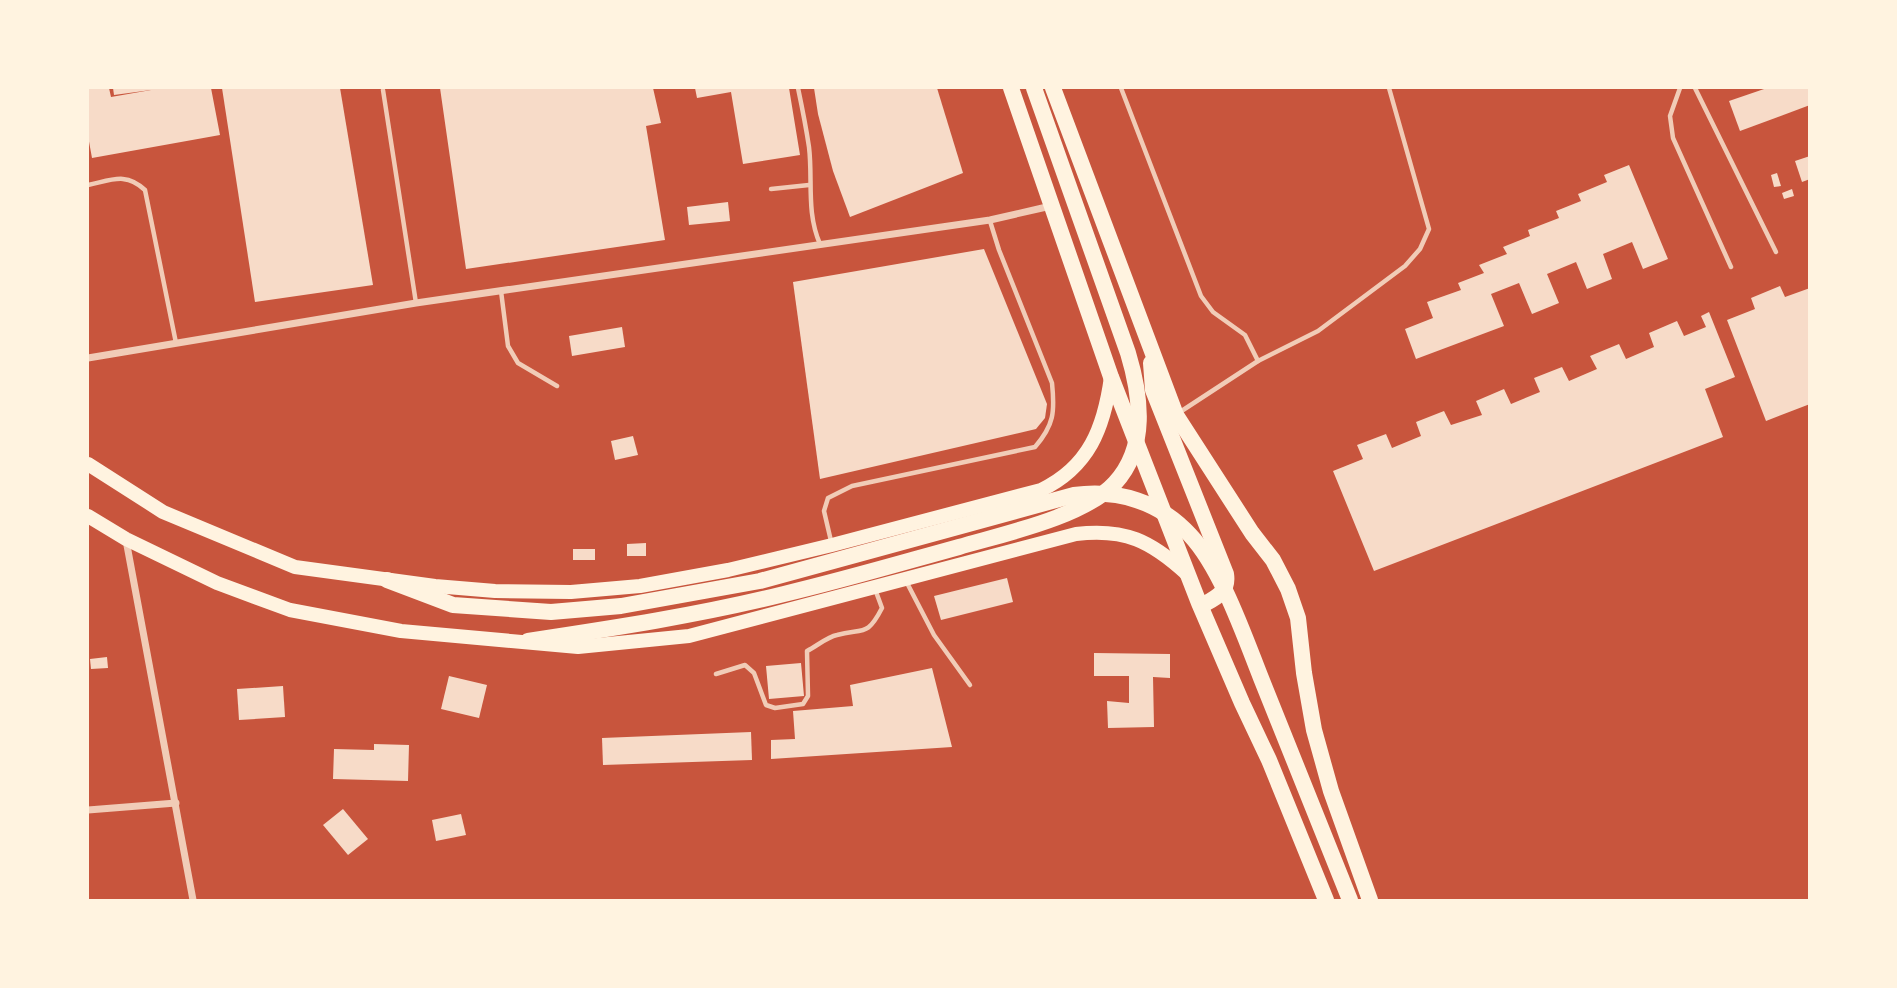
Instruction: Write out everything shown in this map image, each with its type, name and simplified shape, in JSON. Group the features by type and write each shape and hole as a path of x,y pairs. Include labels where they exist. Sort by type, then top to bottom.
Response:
{"highway":[{"path":"1011,88 1111,377 1187,574 1269,760 1326,901"},
{"path":"528,641 654,622 783,595 1072,512 1100,498 1114,484 1131,459 1136,445 1139,412 1134,372 1034,88"},
{"path":"1054,88 1176,415 1252,533 1273,560 1288,589 1298,618 1314,730 1370,901"},
{"path":"1149,342 1153,390 1226,574 1224,591 1200,607"},
{"path":"387,580 453,605 551,612 621,606 760,580 1074,495 1095,492 1132,498 1165,513 1179,524 1192,536 1210,562 1249,648 1350,901"}],"main road":[{"path":"88,464 163,512 295,567 495,591 571,592 640,586 728,570 1041,490 1064,478 1092,444 1105,411 1111,377"},
{"path":"1026,495 1038,543"},
{"path":"88,516 126,540 217,583 290,610 401,631 578,647 689,636 1038,543 1092,532 1123,534 1151,545 1187,574"}],"street":[{"path":"88,358 416,303 990,220 1052,205"},
{"path":"126,540 194,901"},
{"path":"88,810 176,803"}],"lane":[{"path":"798,88 809,149 808,185 813,230 820,244"},
{"path":"1121,88 1201,296 1213,312 1245,335 1258,361"},
{"path":"1176,415 1258,361 1318,331 1405,266 1420,249 1429,229 1389,88"},
{"path":"1680,88 1670,116 1673,138 1731,267"},
{"path":"1695,88 1776,252"},
{"path":"383,90 416,303"},
{"path":"88,185 126,178 135,180 145,190 177,343"},
{"path":"771,189 808,185"},
{"path":"832,545 824,511 828,498 852,486 1035,447 1049,431 1055,407 1052,383 999,250 990,220"},
{"path":"501,291 508,346 518,363 557,386"},
{"path":"905,580 934,635 971,685"},
{"path":"716,674 745,665 754,673 766,705 775,708 803,704 808,696 807,651 836,635 863,632 875,622 882,608 875,588"}],"building":[{"path":"88,88 109,88 111,97 151,90 114,95 113,88 211,88 220,135 92,158 88,136"},
{"path":"222,88 340,88 373,285 255,302"},
{"path":"440,88 653,88 661,123 646,126 665,240 466,269"},
{"path":"695,88 789,88 800,155 743,164 731,92 697,98"},
{"path":"814,88 937,88 963,173 850,217 833,171"},
{"path":"1767,88 1810,88 1810,105 1740,131 1729,101"},
{"path":"1810,156 1810,179 1802,182 1795,161"},
{"path":"1629,165 1668,259 1643,269 1632,242 1603,254 1612,279 1587,289 1576,262 1547,274 1559,303 1532,314 1519,283 1491,294 1504,326 1416,359 1405,329 1433,318 1427,302 1461,290 1458,283 1484,273 1479,265 1507,254 1503,247 1530,236 1528,230 1559,218 1556,211 1581,201 1578,194 1607,182 1604,175"},
{"path":"1777,173 1781,186 1774,187 1771,175"},
{"path":"1792,189 1794,196 1784,199 1782,193"},
{"path":"728,202 730,221 689,225 687,207"},
{"path":"984,249 1047,404 1045,418 1036,429 820,479 793,282"},
{"path":"1780,286 1785,297 1810,288 1810,404 1766,421 1727,320 1755,309 1751,298"},
{"path":"1709,312 1735,377 1705,389 1723,437 1374,571 1333,471 1363,459 1357,445 1386,434 1392,448 1421,436 1416,422 1444,411 1451,425 1482,415 1476,401 1504,389 1511,404 1540,392 1534,378 1562,367 1569,381 1597,369 1590,356 1619,344 1626,359 1654,347 1649,333 1677,321 1684,336 1706,327 1701,316"},
{"path":"622,327 625,347 572,356 569,336"},
{"path":"633,436 638,455 615,460 611,441"},
{"path":"646,543 646,556 627,556 627,544"},
{"path":"573,549 595,549 595,560 573,560"},
{"path":"1007,578 1013,602 941,620 934,596"},
{"path":"1094,653 1170,654 1170,678 1153,677 1154,727 1108,728 1107,701 1129,703 1129,676 1094,676"},
{"path":"107,657 108,668 91,669 90,659"},
{"path":"801,663 804,696 769,699 766,666"},
{"path":"932,668 952,747 771,759 771,740 795,739 793,711 853,706 850,685"},
{"path":"449,676 487,685 479,718 441,709"},
{"path":"283,686 285,717 239,720 237,689"},
{"path":"751,732 752,760 603,765 602,738"},
{"path":"374,744 409,745 408,781 333,779 334,749 374,750"},
{"path":"343,809 368,839 348,855 323,825"},
{"path":"461,814 466,835 436,841 432,820"}]}
